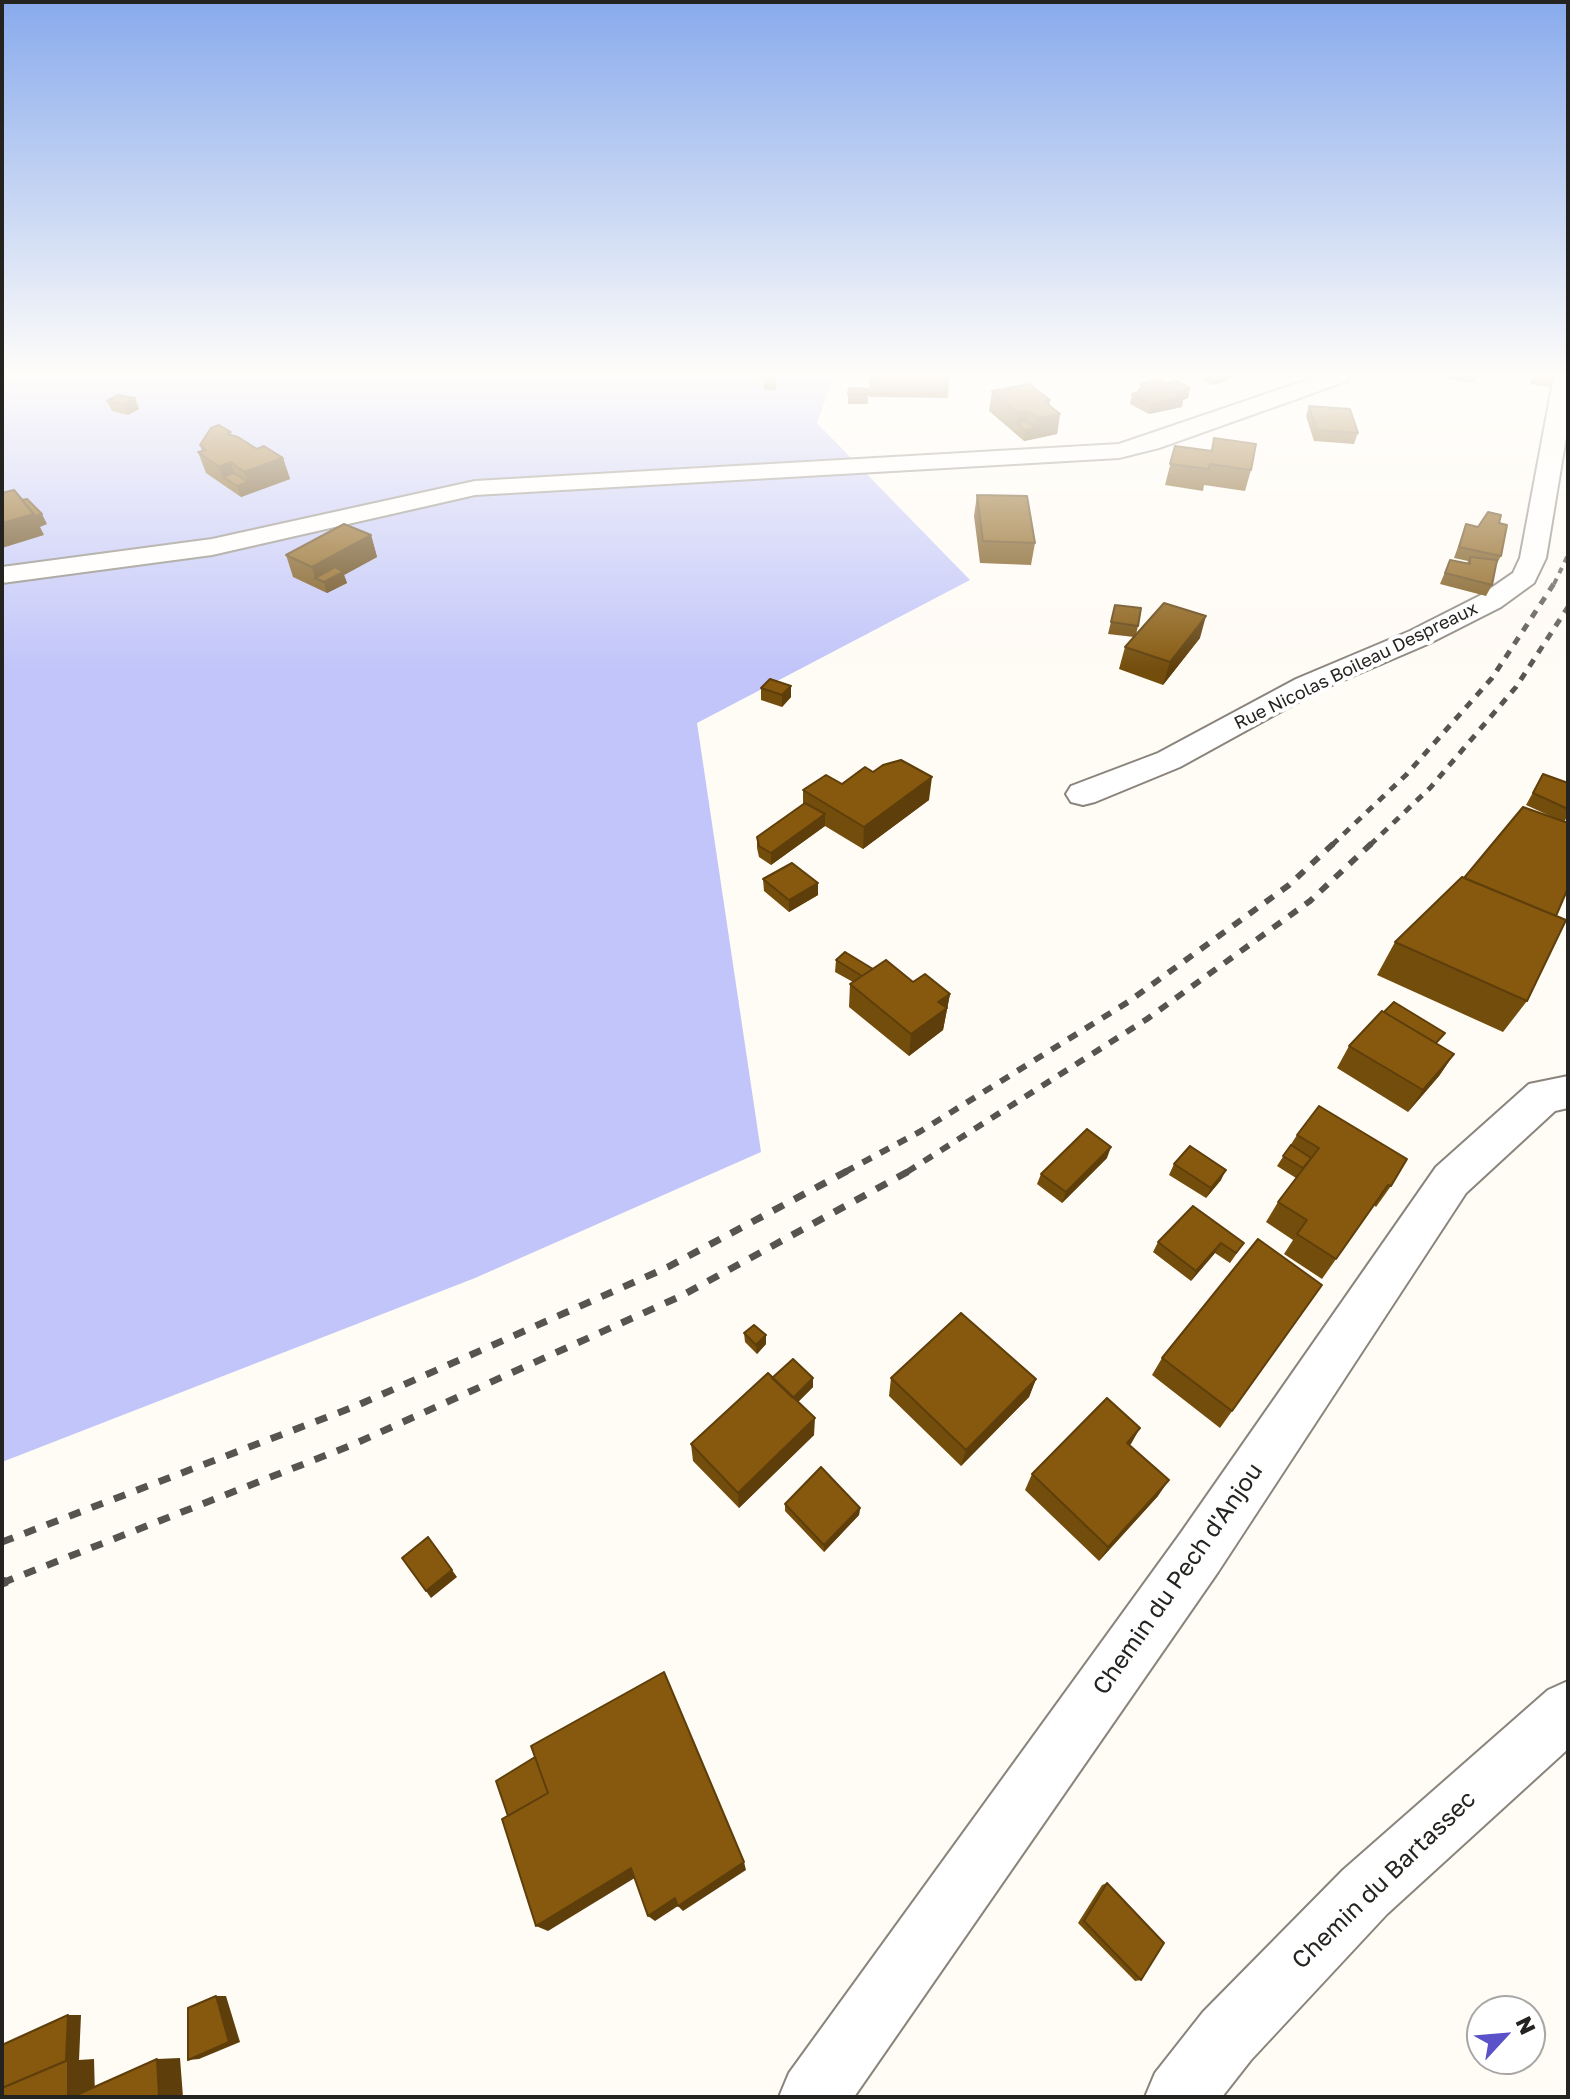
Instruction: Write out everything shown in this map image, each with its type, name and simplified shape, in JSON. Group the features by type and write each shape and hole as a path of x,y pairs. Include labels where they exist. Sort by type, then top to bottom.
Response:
{"street":[{"path":"2,575 212,547 475,488 719,474"},
{"name":"Rue Nicolas Boileau Despreaux","path":"1083,794 1169,760 1307,685 1420,637 1491,601 1524,577 1533,558 1548,474"},
{"name":"Chemin du Pech d'Anjou","path":"813,2097 1199,1553 1451,1180 1544,1096 1568,1092"},
{"name":"Chemin du Bartassec","path":"1179,2097 1227,2036 1365,1892 1568,1710"}],"shaded area":[{"path":"2,474 867,474 970,580 697,723 761,1152 475,1278 2,1462"}],"building":[{"path":"235,474 248,482 237,486 223,477"},
{"path":"14,490 34,514 2,523 2,493"},
{"path":"977,495 1027,496 1035,543 983,541"},
{"path":"27,499 42,514 35,516 22,500"},
{"path":"1488,512 1501,515 1499,523 1507,525 1501,556 1459,547 1466,524 1478,527"},
{"path":"344,524 371,535 312,567 286,555"},
{"path":"1470,557 1497,560 1492,585 1445,573 1450,560 1470,564"},
{"path":"335,567 343,572 324,582 315,578"},
{"path":"1164,603 1206,616 1170,662 1125,647"},
{"path":"1115,605 1141,608 1138,626 1111,622"},
{"path":"770,679 791,686 782,695 761,688"},
{"path":"901,760 932,777 864,827 803,790 826,775 842,784 865,767 873,772 883,765"},
{"path":"1543,774 1568,783 1568,809 1533,793"},
{"path":"805,803 825,814 771,853 759,846 757,837"},
{"path":"1523,807 1568,823 1568,888 1556,916 1464,878"},
{"path":"792,863 818,883 789,900 763,879"},
{"path":"1462,877 1566,920 1527,1001 1395,942"},
{"path":"845,952 873,969 862,976 836,960"},
{"path":"886,960 913,982 925,974 950,994 938,1002 947,1008 911,1034 850,984"},
{"path":"1394,1002 1445,1033 1436,1043 1384,1012"},
{"path":"1382,1011 1454,1054 1423,1090 1349,1046"},
{"path":"1319,1106 1407,1159 1391,1186 1388,1185 1336,1259 1297,1234 1307,1220 1278,1202 1319,1148 1297,1135"},
{"path":"1087,1129 1111,1147 1066,1192 1041,1174"},
{"path":"1291,1145 1311,1158 1303,1168 1283,1156"},
{"path":"1190,1146 1226,1170 1211,1188 1174,1164"},
{"path":"1193,1206 1244,1243 1236,1253 1221,1243 1196,1271 1158,1242"},
{"path":"1258,1239 1322,1285 1232,1411 1162,1358"},
{"path":"961,1313 1036,1379 966,1450 891,1378"},
{"path":"754,1325 766,1335 756,1345 744,1333"},
{"path":"793,1359 813,1378 793,1398 772,1378"},
{"path":"768,1373 815,1418 738,1493 691,1444"},
{"path":"1107,1398 1140,1428 1127,1443 1169,1480 1108,1547 1032,1474"},
{"path":"821,1467 860,1508 824,1545 785,1504"},
{"path":"428,1537 452,1570 426,1591 402,1558"},
{"path":"664,1672 744,1862 678,1906 675,1898 648,1916 631,1868 536,1926 502,1819 548,1793 531,1746"},
{"path":"535,1757 548,1793 508,1816 496,1781"},
{"path":"1107,1883 1164,1943 1141,1980 1084,1921"},
{"path":"216,1996 229,2042 188,2060 188,2008"},
{"path":"68,2015 66,2061 2,2088 2,2045"},
{"path":"157,2059 159,2097 72,2097"},
{"path":"68,2060 68,2097 2,2097 2,2088"}],"railway":[{"path":"1555,582 1568,555"},
{"path":"1332,845 1406,775 1492,678 1555,582"},
{"path":"1370,845 1430,788 1516,687 1568,607"},
{"path":"845,1172 921,1131 1128,1002 1289,885 1334,843"},
{"path":"907,1172 1147,1019 1310,901 1372,843"},
{"path":"2,1542 356,1406 668,1267 849,1170"},
{"path":"7,1581 2,1583 352,1445 681,1296 911,1170"}]}
